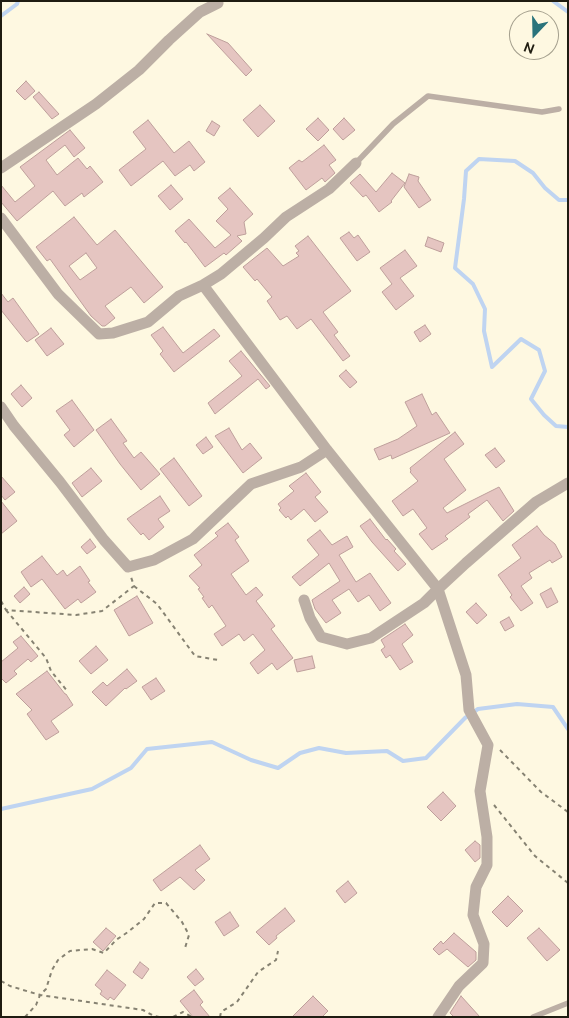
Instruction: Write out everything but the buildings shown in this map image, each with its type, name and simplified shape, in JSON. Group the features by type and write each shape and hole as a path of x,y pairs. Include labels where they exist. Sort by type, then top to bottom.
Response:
{"street":[{"path":"1,168 96,104 139,70 200,12 219,2"},
{"path":"1,218 58,294 99,334 113,333 148,322 179,296 221,274 286,217 329,189 356,163"},
{"path":"203,285 327,450 438,589 466,675 470,710 488,745 480,792 487,837 487,865 476,887 473,915 484,944 483,963 459,986 438,1017"},
{"path":"1,407 104,540 128,567 154,560 193,540 251,484 301,467 327,450"},
{"path":"304,600 310,618 321,638 347,644 371,638 424,603 466,563 536,502 568,482"}],"lane":[{"path":"356,163 393,124 428,96 542,112 558,109"},
{"path":"533,1017 568,1003"}],"path":[{"path":"128,567 134,586 157,604 195,656 218,660"},
{"path":"6,610 76,615 102,611 134,586"},
{"path":"1,601 6,610 46,658 51,671 68,692"},
{"path":"499,749 541,792 568,812"},
{"path":"481,787 535,856 568,883"},
{"path":"25,1017 36,1005 40,995 46,989 52,970 58,960 70,951 92,949 104,954 116,940 144,919 155,903 166,903 182,922 189,935 185,948"},
{"path":"220,1017 221,1012 237,1002 258,972 276,960 278,951"},
{"path":"1,982 40,995 143,1010 159,1017"},
{"path":"173,1017 183,1012 192,1017"}],"waterway":[{"path":"1,16 17,4 18,1"},
{"path":"553,1 568,12"},
{"path":"568,200 559,200 545,188 533,173 515,161 479,159 466,171 455,268 473,284 485,309 484,331 492,367 521,339 539,350 545,371 531,399 556,426 568,427"},
{"path":"1,809 92,789 131,768 147,749 212,742 251,760 278,768 300,753 319,748 346,753 387,751 403,761 426,758 465,718 478,709 517,704 553,707 568,729"}]}
